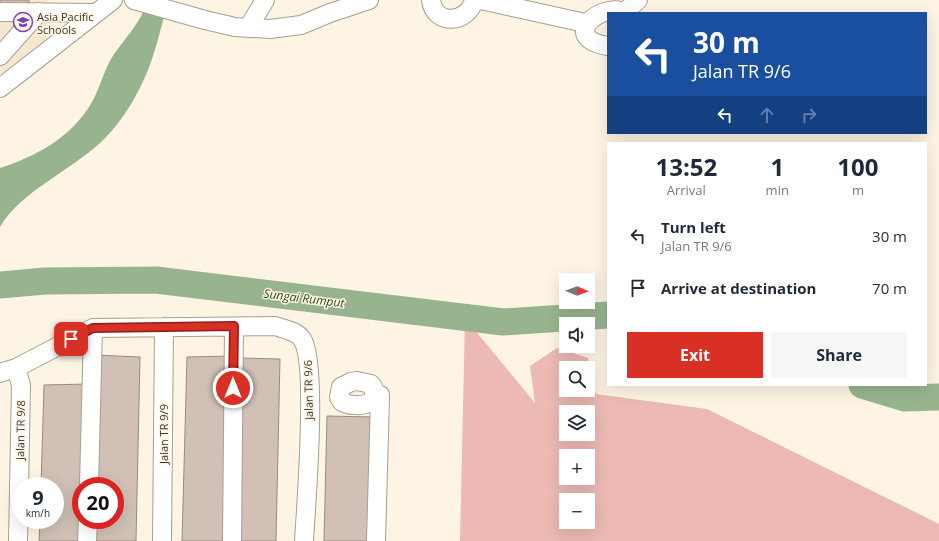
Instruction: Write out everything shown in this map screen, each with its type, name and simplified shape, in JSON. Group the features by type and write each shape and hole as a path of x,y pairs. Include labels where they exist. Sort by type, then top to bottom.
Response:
{"street":[{"path":"0,88 113,0"},
{"path":"136,0 184,16 248,28 270,29 301,25 330,13 369,0"},
{"path":"248,28 265,0"},
{"path":"431,0 434,10 440,15 447,19 455,19 468,12 474,0"},
{"path":"481,0 585,23"},
{"path":"607,46 599,45 591,40 586,32 585,23 587,14 593,6 601,2 610,1 630,8"},
{"path":"0,12 95,13"},
{"path":"0,56 39,12"},
{"path":"232,541 234,326"},
{"name":"Jalan TR 9/6","path":"8,370 93,328 275,326 291,331 302,339 308,357 310,398 304,541"},
{"name":"Jalan TR 9/9","path":"162,541 164,327"},
{"path":"89,477 93,328"},
{"name":"Jalan TR 9/8","path":"8,370 21,385 18,541"},
{"path":"310,398 339,397 342,402 348,405 363,406 372,400 374,392 380,395 376,541"},
{"path":"87,541 88,529"}],"shaded area":[{"name":"Asia Pacific Schools","path":"0,0 49,0 47,1 46,42 0,74"},
{"path":"148,0 169,0 149,68 125,114 100,143 20,203 0,227 0,168 27,158 52,144 64,135 84,114 98,90 114,54 138,22"},
{"path":"465,318 535,403 530,366 557,348 559,349 559,353 572,353 588,358 589,361 559,361 559,397 595,397 595,390 596,394 707,409 939,524 939,541 460,541"}],"building":[{"path":"0,0 29,0 29,8 0,7"},
{"path":"95,355 140,357 136,541 90,541 91,529 124,529 124,477 92,477"},
{"path":"232,356 227,541 182,541 187,357"},
{"path":"240,358 280,359 276,541 235,541"},
{"path":"87,384 82,477 72,477 72,529 83,529 83,541 39,541 40,529 64,529 64,477 41,477 44,385"},
{"path":"327,416 375,417 372,541 324,541"}],"waterway":[{"name":"Sungai Rumput","path":"0,285 45,281 156,280 503,322 607,315"},
{"name":"Sungai Rumput","path":"865,386 905,398 939,397"}],"place":[{"name":"Asia Pacific Schools","path":"23,22"}],"route":[{"path":"71,339 93,328 234,326 233,388"}]}
